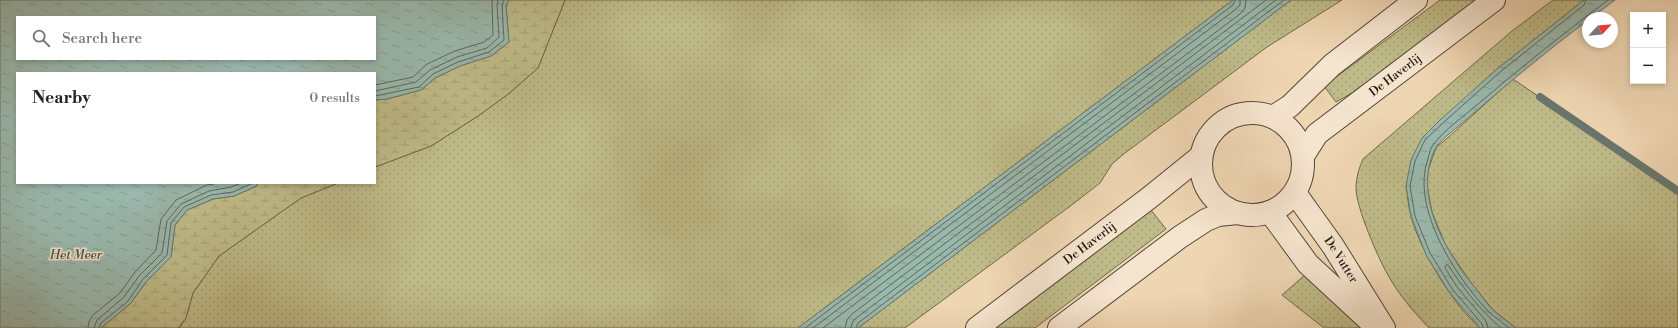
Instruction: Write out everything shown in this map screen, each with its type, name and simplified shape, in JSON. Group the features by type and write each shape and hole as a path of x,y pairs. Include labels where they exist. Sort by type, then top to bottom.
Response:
{"street":[{"path":"1273,117 1290,106 1332,65 1416,0"},
{"name":"De Haverlij","path":"1303,156 1317,134 1494,0"},
{"path":"1060,328 1180,237 1206,220 1218,215 1254,215 1270,212 1284,205 1295,193 1302,176 1303,156 1298,140 1288,126 1273,117 1258,113 1242,113 1228,119 1215,128 1206,141 1201,156 1202,175 1209,192 1222,205 1238,214"},
{"name":"De Haverlij","path":"977,328 1149,198 1201,156"},
{"name":"De Vutter","path":"1295,193 1333,246 1384,328"},
{"name":"De Vutter","path":"1270,212 1308,264 1376,328"}],"green space":[{"path":"509,0 565,0 538,68 507,95 478,116 431,146 376,167 376,100 387,99 421,90 435,78 459,66 491,56 509,42 506,5"},
{"path":"565,0 1233,0 798,328 179,328 186,318 193,293 219,256 301,198 336,184 376,184 376,167 431,146 478,116 507,95 538,68"},
{"path":"1291,0 1342,0 1267,47 1125,153 1112,164 1100,183 905,328 858,328"},
{"path":"1440,0 1477,0 1352,93 1336,102 1324,86"},
{"path":"1553,0 1584,0 1497,69 1470,95 1406,186 1409,209 1415,229 1429,260 1459,306 1480,328 1429,328 1401,296 1373,245 1363,219 1357,196 1356,188 1360,166 1363,159 1512,31"},
{"path":"1513,79 1678,191 1678,328 1516,328 1493,310 1469,280 1446,246 1432,212 1427,186 1428,170 1436,148"},
{"path":"257,184 336,184 301,198 219,256 193,293 186,318 178,328 101,328 131,303 146,282 171,257 175,225 187,210 213,199 234,196 257,186"},
{"path":"1151,210 1166,229 1035,328 996,328"},
{"path":"1306,274 1360,328 1324,328 1282,295"}],"water":[{"name":"Het Meer","path":"0,0 509,0 506,5 509,42 491,56 460,66 435,78 421,90 387,99 376,100 376,72 16,72 16,184 257,184 257,186 234,196 213,199 187,210 175,225 171,257 146,282 131,303 101,328 0,328"},
{"path":"1233,0 1291,0 858,328 798,328"},
{"path":"1584,0 1615,0 1599,12 1582,12 1582,25 1497,93 1438,145 1435,149 1429,167 1428,186 1430,205 1444,242 1466,276 1487,304 1516,328 1480,328 1449,292 1426,255 1411,216 1406,186 1411,160 1422,138 1497,69"}],"waterway":[{"path":"1540,97 1678,191"}]}
